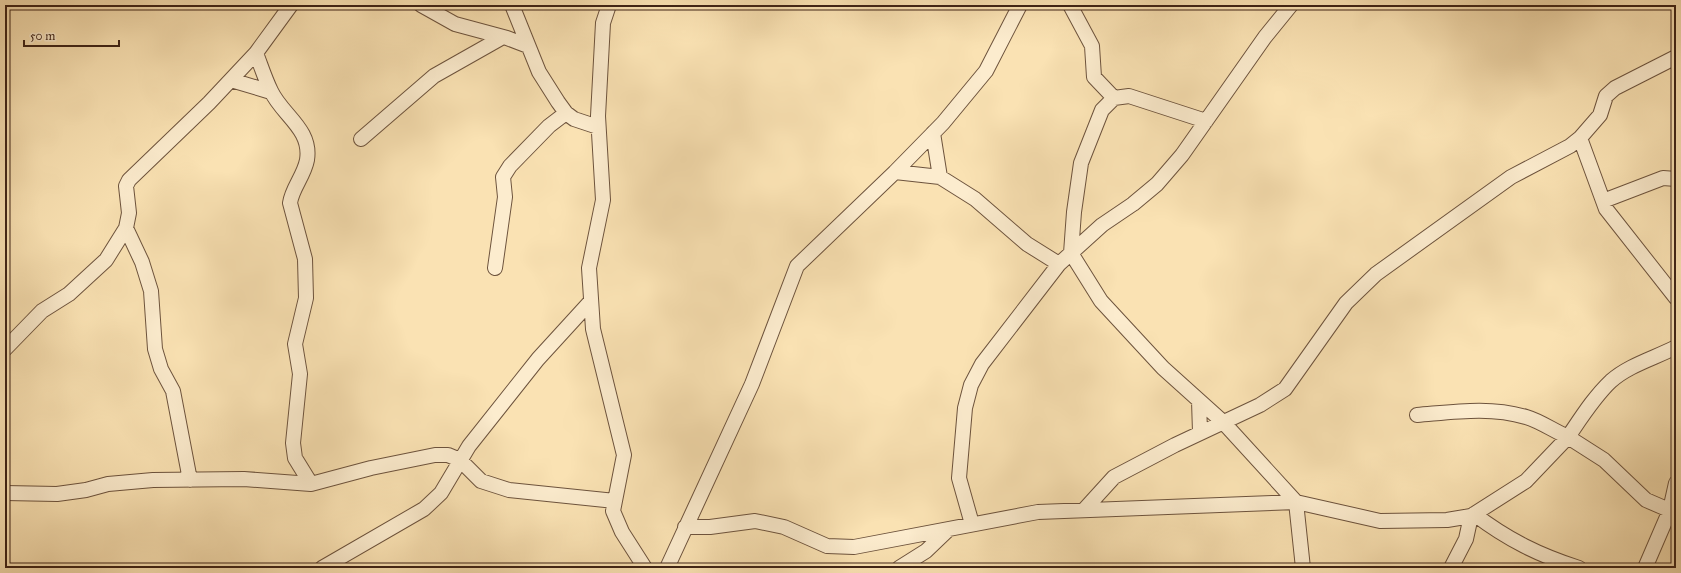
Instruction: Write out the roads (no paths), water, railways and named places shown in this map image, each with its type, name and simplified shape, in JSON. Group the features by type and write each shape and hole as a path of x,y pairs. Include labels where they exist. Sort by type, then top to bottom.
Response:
{"street":[{"path":"5,349 42,311 69,294 106,260 126,228 129,214 126,186 129,180 256,54 291,5"},
{"path":"421,5 455,24 505,37 528,46"},
{"path":"512,5 518,23 540,72 566,113 574,119 598,127"},
{"path":"609,5 603,23 598,127 603,200 589,268 592,329 624,455 613,511 622,532 645,568"},
{"path":"667,568 752,384 797,266 895,172 933,133 986,71 1020,5"},
{"path":"1070,5 1092,46 1094,77 1114,98"},
{"path":"972,524 959,478 965,408 971,385 982,364 1059,264 1102,225 1133,204 1157,184 1182,155 1265,37 1291,5"},
{"path":"361,139 434,76 505,37 518,23"},
{"path":"256,54 271,92 301,130 306,142 307,159 302,175 291,196 290,203 305,259 306,298 295,344 300,374 293,443 295,458 311,484"},
{"path":"1084,510 1114,477 1200,432 1260,405 1285,389 1346,303 1376,274 1511,177 1570,146 1580,138 1600,115 1606,96 1610,92 1625,82 1676,57"},
{"path":"231,80 271,92"},
{"path":"1206,121 1140,98 1129,96 1114,98 1102,110 1081,163 1074,212 1071,253 1101,301 1163,368 1223,422 1266,466 1296,502 1303,568"},
{"path":"495,268 505,197 503,177 510,166 549,126 566,113"},
{"path":"933,133 940,177"},
{"path":"1580,138 1606,209 1631,243 1676,298"},
{"path":"895,172 940,177 975,199 1027,244 1059,264"},
{"path":"1603,201 1663,178 1676,178"},
{"path":"126,228 142,262 152,292 154,349 173,391 190,480"},
{"path":"322,568 424,509 441,493 456,470 468,446 538,359 591,301"},
{"path":"685,527 710,527 755,521 784,527 827,546 854,547 1038,512 1296,502 1380,521 1447,520 1473,515 1526,481 1568,437 1594,401 1611,381 1631,368 1676,347"},
{"path":"1200,401 1200,432"},
{"path":"1417,414 1476,410 1503,411 1527,417 1568,437 1604,460 1646,500 1673,511"},
{"path":"5,493 57,494 115,483 153,480 244,479 311,484 371,468 435,455 448,455 460,460 482,481 509,490 615,500"},
{"path":"1646,568 1673,511 1676,483"},
{"path":"1452,568 1466,539 1473,515"},
{"path":"1473,515 1511,540 1550,559 1579,568"},
{"path":"899,568 926,551 949,529"}]}
